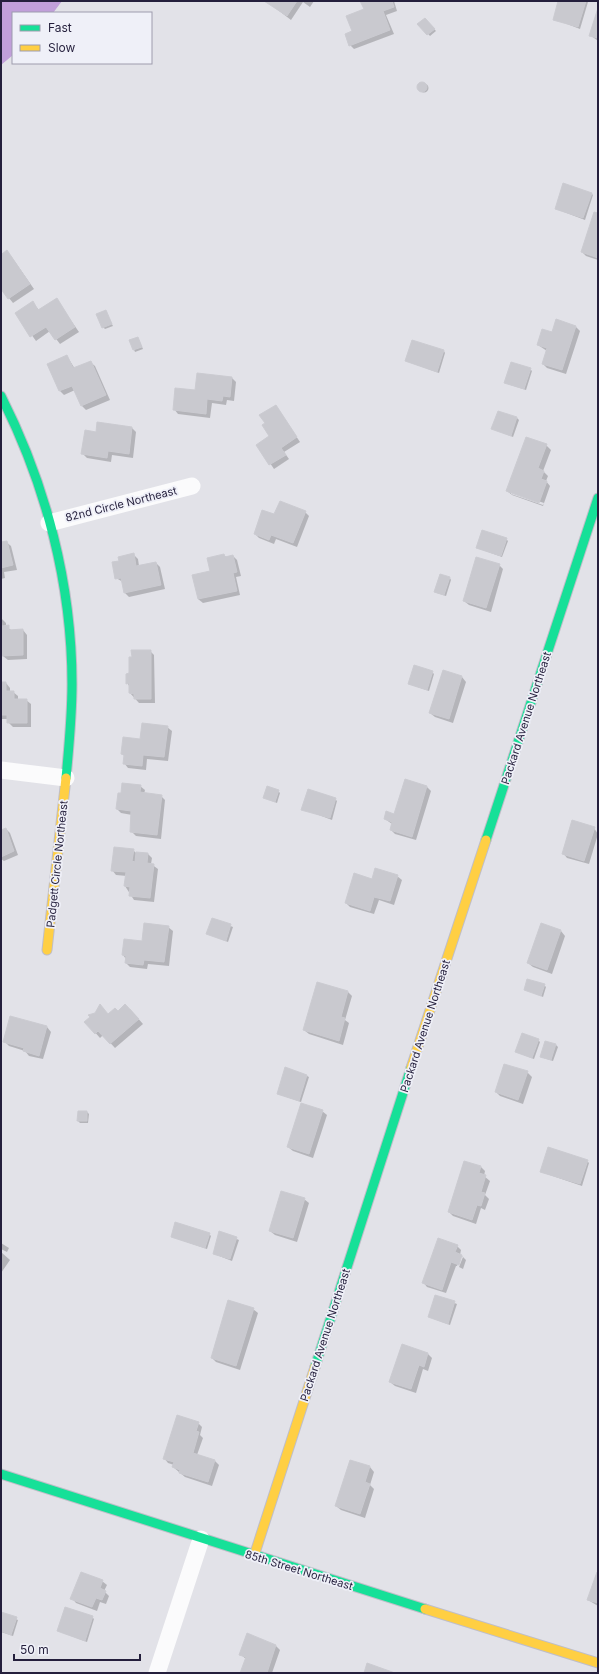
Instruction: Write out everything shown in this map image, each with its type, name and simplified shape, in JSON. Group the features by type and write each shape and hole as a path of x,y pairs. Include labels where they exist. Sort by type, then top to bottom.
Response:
{"street":[{"name":"Padgett Circle Northeast","path":"1,396 22,440 49,522 61,572 68,616 72,667 72,710 47,950"},
{"name":"82nd Circle Northeast","path":"49,522 192,486"},
{"name":"Packard Avenue Northeast","path":"254,1556 378,1170 598,498"},
{"path":"1,770 66,778"},
{"name":"85th Street Northeast","path":"1,1474 254,1556 598,1663"},
{"path":"157,1673 201,1539"}],"shaded area":[{"path":"1,1 62,1 54,12 12,12 12,56 1,65"}],"building":[{"path":"264,1 297,1 287,16"},
{"path":"360,1 392,1 394,7 383,11 390,30 349,46 345,34 352,31 346,16 364,9"},
{"path":"558,1 586,1 578,27 553,20"},
{"path":"598,8 598,38 589,36"},
{"path":"425,18 435,29 427,35 417,24"},
{"path":"422,82 427,87 422,92 417,87"},
{"path":"563,183 592,193 583,218 555,209"},
{"path":"594,212 598,213 598,258 581,252"},
{"path":"7,250 30,284 8,299 1,289 1,252 2,254"},
{"path":"57,298 75,327 55,340 46,327 30,337 15,313 33,301 38,310"},
{"path":"106,310 112,324 102,328 96,314"},
{"path":"556,319 576,326 562,370 542,364 547,348 537,345 542,329 552,332"},
{"path":"138,337 142,347 133,350 129,340"},
{"path":"412,340 444,350 437,372 405,361"},
{"path":"67,355 73,368 91,361 106,395 81,406 72,386 59,391 47,364"},
{"path":"511,362 531,368 524,389 504,383"},
{"path":"197,373 232,377 230,397 223,396 222,401 207,399 206,414 173,410 175,388 195,390"},
{"path":"276,405 297,437 281,448 286,455 269,465 256,445 269,436 262,425 265,423 259,415"},
{"path":"498,411 517,417 511,436 491,429"},
{"path":"97,422 132,427 129,454 108,451 107,458 81,454 85,430 96,432"},
{"path":"526,437 547,444 538,468 544,471 541,479 547,481 539,503 506,491"},
{"path":"280,501 306,511 293,543 271,535 269,540 254,534 262,510 274,514"},
{"path":"482,530 507,538 501,556 476,548"},
{"path":"7,541 13,565 1,568 1,542"},
{"path":"134,553 136,566 156,562 161,585 124,593 121,578 115,579 112,562 119,561 118,557"},
{"path":"224,554 225,557 233,555 237,572 233,573 237,591 198,599 192,575 210,571 207,558"},
{"path":"476,557 500,564 486,608 463,601"},
{"path":"440,574 450,577 444,595 434,592"},
{"path":"1,617 2,626 9,625 9,630 23,629 23,655 2,656"},
{"path":"131,650 151,650 151,699 134,699 134,694 129,693 129,683 126,684 126,674 129,673 129,657 132,657"},
{"path":"414,665 433,671 427,690 408,684"},
{"path":"443,670 462,676 449,719 429,713"},
{"path":"1,682 6,682 6,691 14,691 14,699 27,699 27,723 7,723 7,715 1,715"},
{"path":"142,723 168,726 164,757 143,755 142,766 123,764 124,755 121,754 123,737 140,739"},
{"path":"405,779 427,786 412,837 390,830 392,822 384,819 386,811 394,814"},
{"path":"122,783 141,785 140,792 162,795 157,835 130,832 131,811 116,809 118,793 121,793"},
{"path":"267,786 279,790 275,802 263,798"},
{"path":"308,789 336,798 330,818 301,810"},
{"path":"572,820 595,827 584,861 562,854"},
{"path":"6,828 14,851 1,857 1,830"},
{"path":"114,847 134,849 132,861 135,862 136,852 148,853 147,863 154,864 150,898 129,896 130,887 124,886 126,872 111,871"},
{"path":"375,868 398,875 390,901 374,897 370,911 345,903 354,873 372,879"},
{"path":"212,918 231,924 226,941 206,934"},
{"path":"144,923 169,926 164,962 144,960 143,965 125,963 126,956 122,955 124,939 142,941"},
{"path":"541,923 561,930 547,970 527,963"},
{"path":"527,979 545,984 541,996 524,990"},
{"path":"317,982 348,991 341,1017 345,1018 339,1041 303,1030"},
{"path":"100,1004 108,1014 115,1008 118,1011 125,1004 139,1019 110,1044 98,1031 95,1034 84,1022 90,1017 88,1015 95,1013"},
{"path":"10,1016 47,1026 39,1056 23,1051 24,1048 3,1042"},
{"path":"522,1033 539,1039 532,1058 515,1052"},
{"path":"545,1041 556,1044 551,1060 540,1057"},
{"path":"504,1064 528,1071 518,1100 495,1092"},
{"path":"285,1067 307,1075 299,1101 277,1094"},
{"path":"301,1103 323,1110 309,1154 287,1147"},
{"path":"78,1111 87,1111 87,1121 77,1121"},
{"path":"548,1147 588,1160 580,1184 540,1172"},
{"path":"464,1161 481,1166 479,1173 486,1175 481,1192 485,1193 481,1206 477,1205 472,1220 448,1212"},
{"path":"281,1191 305,1198 293,1238 269,1231"},
{"path":"175,1222 210,1233 205,1248 171,1237"},
{"path":"219,1231 237,1237 230,1259 213,1254"},
{"path":"438,1238 458,1245 455,1252 462,1255 459,1265 451,1262 442,1290 422,1283"},
{"path":"435,1295 455,1301 448,1324 428,1317"},
{"path":"228,1300 254,1308 236,1366 211,1358"},
{"path":"402,1344 428,1353 424,1367 419,1365 411,1389 389,1382"},
{"path":"177,1415 199,1422 196,1431 199,1432 193,1453 215,1460 208,1482 179,1473 180,1470 172,1467 174,1462 163,1459"},
{"path":"350,1460 370,1466 365,1482 370,1484 360,1514 335,1506"},
{"path":"81,1572 103,1580 100,1588 106,1591 102,1600 96,1598 92,1607 70,1599"},
{"path":"597,1572 598,1573 598,1603 587,1600"},
{"path":"65,1607 93,1616 85,1641 57,1631"},
{"path":"1,1612 17,1617 11,1635 1,1631"},
{"path":"247,1633 276,1645 267,1673 240,1673 246,1657 239,1655"},
{"path":"367,1663 395,1673 364,1673"}],"traffic: fast":[{"path":"1,396 31,464 43,500 61,572 71,647 72,684 71,719 66,778"},
{"path":"486,840 598,498"},
{"path":"315,1367 411,1068"},
{"path":"1,1474 425,1609"}],"traffic: slow":[{"path":"47,950 66,778"},
{"path":"411,1068 486,840"},
{"path":"254,1556 315,1367"},
{"path":"425,1609 598,1663"}]}
